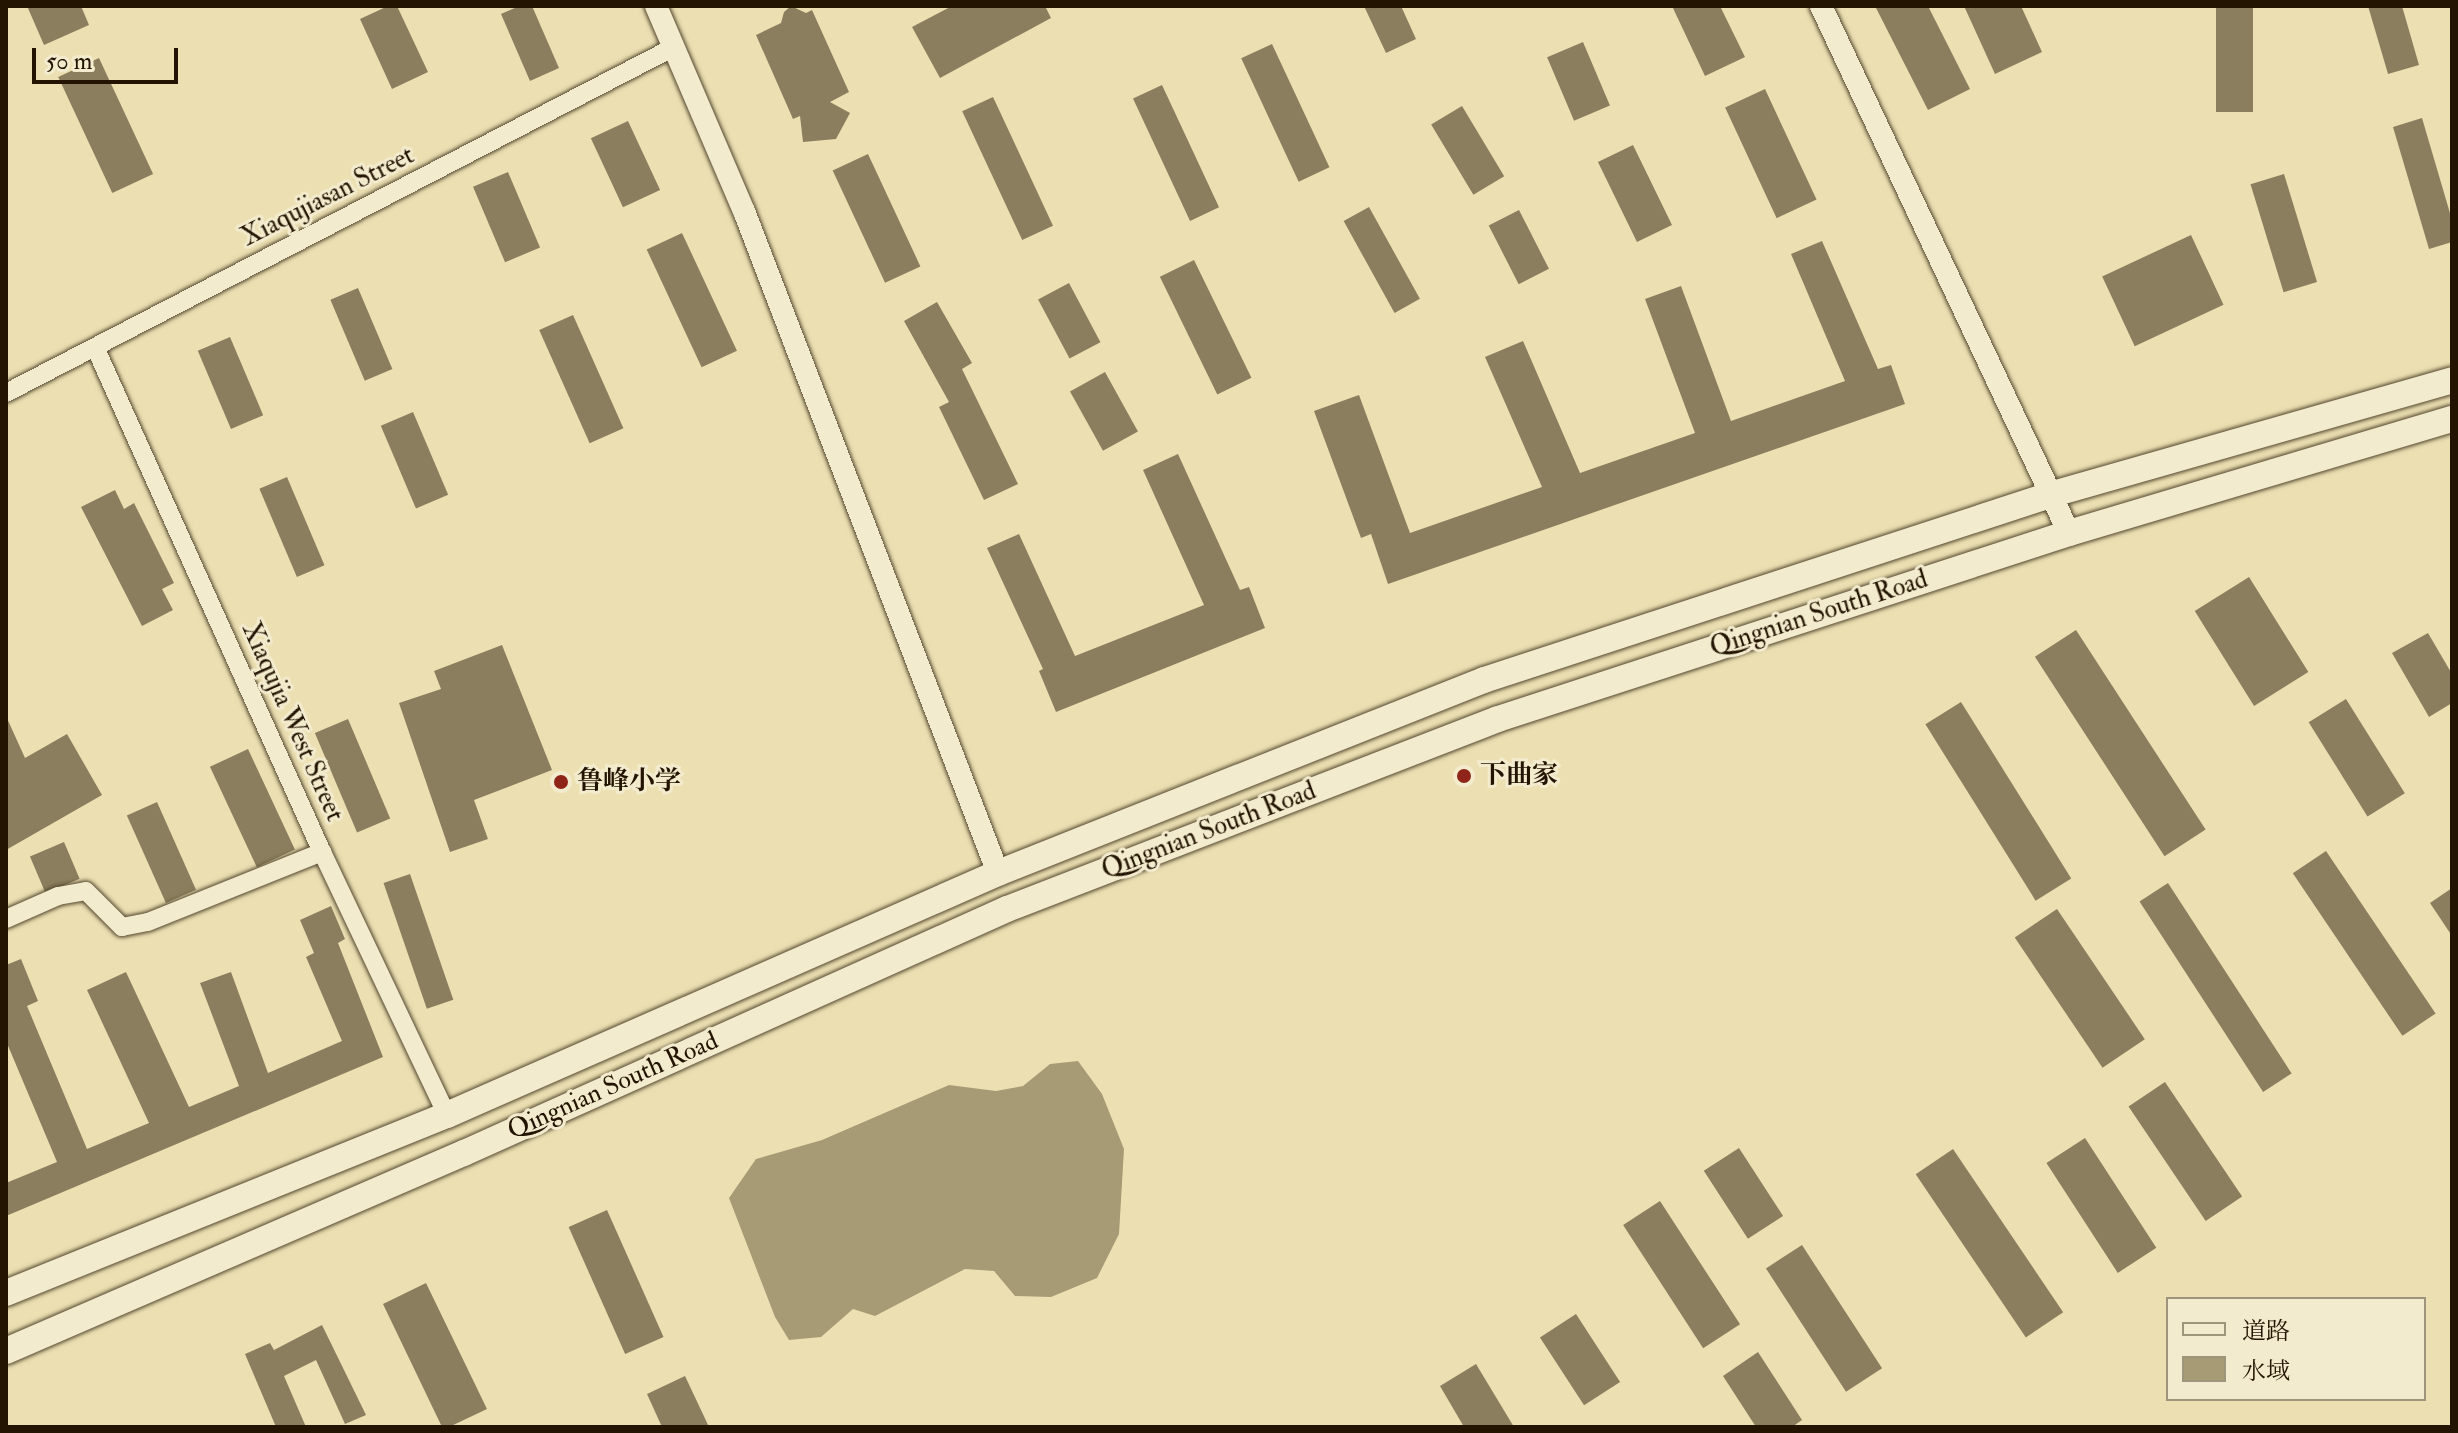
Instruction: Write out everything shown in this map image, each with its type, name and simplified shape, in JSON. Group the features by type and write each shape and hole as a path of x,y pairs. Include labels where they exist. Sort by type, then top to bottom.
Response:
{"main road":[{"name":"Qingnian South Road","path":"6,1293 447,1115 998,873 1484,680 2053,494 2452,380"},
{"name":"Qingnian South Road","path":"6,1351 464,1153 1007,909 1498,719 2069,533 2452,419"}],"street":[{"path":"656,6 744,211 998,873"},
{"path":"1821,6 2069,533"},
{"name":"Xiaqujiasan Street","path":"6,393 674,47"},
{"name":"Xiaqujia West Street","path":"95,347 322,852 447,1115"},
{"path":"6,919 58,896 86,891 122,927 148,922 322,852"}],"water":[{"path":"1078,1061 1102,1094 1124,1149 1119,1234 1097,1278 1051,1297 1015,1296 994,1271 965,1269 875,1316 853,1309 821,1337 789,1340 775,1317 729,1198 756,1159 822,1140 949,1085 996,1091 1023,1086 1050,1064"}],"building":[{"path":"27,6 81,6 89,25 44,45"},
{"path":"388,6 397,6 428,72 392,89 360,19"},
{"path":"519,6 532,6 559,68 530,81 501,14"},
{"path":"791,6 806,13 812,10 849,92 830,102 850,113 836,139 803,142 800,116 793,119 756,35 781,23 784,12"},
{"path":"952,6 1045,6 1051,18 940,78 912,27"},
{"path":"1364,6 1401,6 1416,39 1386,53"},
{"path":"1672,6 1720,6 1745,57 1705,76"},
{"path":"1875,6 1928,6 1970,89 1928,110"},
{"path":"1964,6 2021,6 2042,52 1995,74"},
{"path":"2216,6 2253,6 2253,112 2216,112"},
{"path":"2368,6 2402,6 2419,65 2388,74"},
{"path":"1583,42 1610,106 1574,121 1547,57"},
{"path":"1272,44 1329,167 1299,182 1241,58"},
{"path":"99,58 153,174 112,193 58,77"},
{"path":"1162,85 1219,207 1190,221 1133,99"},
{"path":"1765,89 1817,200 1777,218 1725,108"},
{"path":"993,97 1053,226 1022,240 962,111"},
{"path":"1462,106 1504,176 1473,195 1431,125"},
{"path":"2422,118 2452,220 2452,242 2429,249 2393,127"},
{"path":"628,121 660,190 623,207 591,138"},
{"path":"1633,145 1672,225 1637,242 1598,162"},
{"path":"868,154 920,266 885,283 833,170"},
{"path":"508,172 540,247 505,262 473,187"},
{"path":"2284,174 2317,282 2284,292 2251,184"},
{"path":"1369,207 1420,299 1395,313 1344,221"},
{"path":"1519,210 1549,269 1519,284 1489,225"},
{"path":"682,233 737,351 702,367 647,249"},
{"path":"2191,235 2224,305 2135,346 2102,276"},
{"path":"1822,241 1878,369 1891,365 1905,404 1388,584 1371,534 1361,538 1314,411 1359,395 1410,533 1542,487 1485,357 1523,341 1580,473 1695,433 1645,299 1681,286 1731,421 1845,381 1791,254"},
{"path":"1194,260 1251,378 1217,394 1160,277"},
{"path":"1069,283 1100,342 1070,359 1038,299"},
{"path":"358,288 392,369 365,381 330,300"},
{"path":"937,302 972,363 962,369 1018,484 984,500 939,407 949,402 904,321"},
{"path":"573,315 623,428 590,443 539,330"},
{"path":"230,337 263,415 231,429 198,351"},
{"path":"1105,372 1138,431 1103,451 1070,391"},
{"path":"413,412 448,495 416,509 381,426"},
{"path":"1178,454 1240,590 1249,587 1265,628 1056,712 1039,671 1043,669 987,548 1019,534 1075,656 1204,605 1143,470"},
{"path":"287,477 325,565 297,577 259,489"},
{"path":"115,490 124,509 134,503 174,583 162,589 173,610 142,626 81,507"},
{"path":"2249,577 2308,672 2254,706 2195,611"},
{"path":"2076,630 2206,830 2165,856 2035,657"},
{"path":"2428,633 2452,674 2452,703 2429,717 2392,653"},
{"path":"502,645 552,770 474,800 488,839 450,852 399,703 441,689 434,671"},
{"path":"2346,699 2405,793 2368,816 2309,722"},
{"path":"1961,702 2071,878 2036,901 1925,724"},
{"path":"6,716 25,758 67,734 102,795 6,850"},
{"path":"348,719 390,818 357,832 315,733"},
{"path":"248,749 295,850 257,867 210,767"},
{"path":"157,802 196,890 166,903 127,815"},
{"path":"64,842 80,879 46,893 30,856"},
{"path":"2326,851 2436,1013 2402,1036 2293,873"},
{"path":"410,874 453,1000 427,1009 384,883"},
{"path":"2168,883 2292,1073 2263,1092 2139,902"},
{"path":"2452,888 2452,936 2430,903"},
{"path":"331,906 345,939 338,943 383,1057 6,1216 6,1183 57,1162 6,1041 6,965 21,959 38,1001 27,1006 87,1149 149,1123 87,990 126,972 189,1107 239,1086 200,983 231,972 268,1073 342,1041 306,957 314,953 300,920"},
{"path":"2057,909 2145,1039 2103,1068 2015,938"},
{"path":"2165,1082 2242,1196 2206,1221 2129,1107"},
{"path":"2085,1138 2156,1248 2118,1273 2046,1163"},
{"path":"1739,1148 1783,1216 1748,1239 1704,1171"},
{"path":"1953,1149 2063,1312 2026,1337 1916,1174"},
{"path":"1660,1201 1740,1324 1703,1348 1623,1225"},
{"path":"607,1210 664,1337 625,1354 569,1227"},
{"path":"1802,1245 1882,1368 1846,1392 1766,1268"},
{"path":"426,1283 487,1409 449,1427 442,1427 383,1304"},
{"path":"1576,1314 1620,1382 1584,1405 1540,1337"},
{"path":"322,1325 366,1415 345,1424 316,1360 284,1376 306,1427 276,1427 245,1354 270,1343 274,1350"},
{"path":"1758,1352 1802,1420 1792,1427 1756,1427 1723,1376"},
{"path":"1476,1364 1514,1427 1464,1427 1440,1386"},
{"path":"685,1376 709,1427 662,1427 647,1394"}],"place":[{"name":"下曲家","path":"1464,776"},
{"name":"鲁峰小学","path":"561,782"}]}
